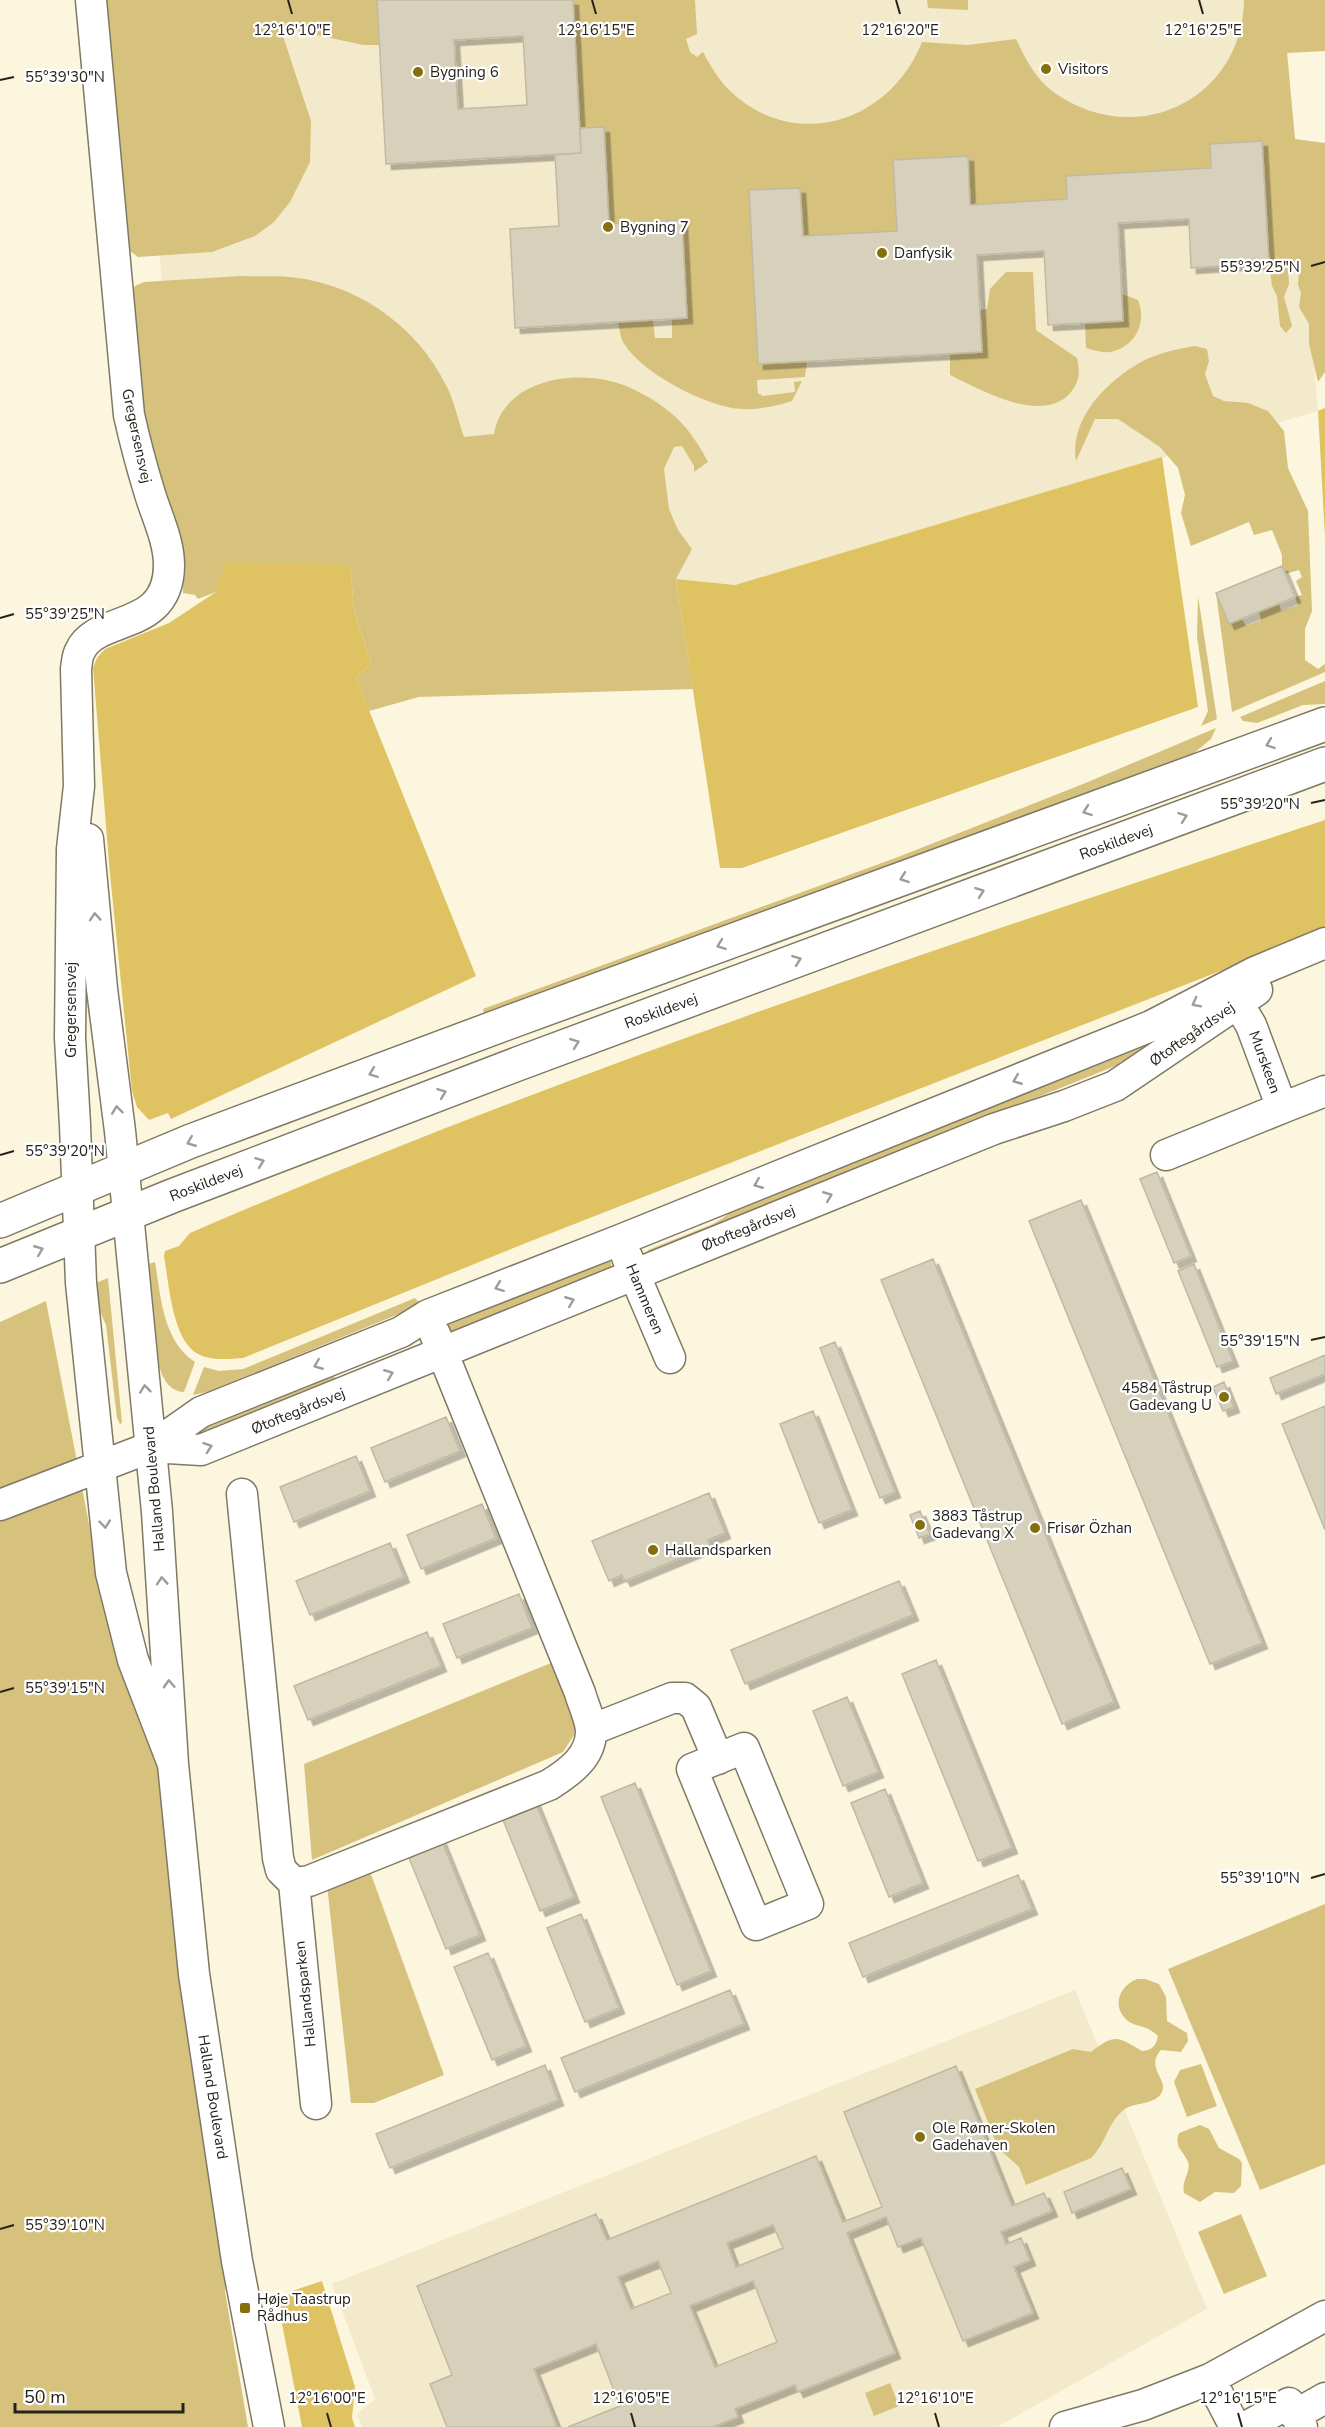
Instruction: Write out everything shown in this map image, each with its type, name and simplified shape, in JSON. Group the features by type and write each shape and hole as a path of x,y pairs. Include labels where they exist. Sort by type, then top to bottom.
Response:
{"main road":[{"path":"0,1221 123,1168 507,1023 1325,724"},
{"name":"Roskildevej","path":"0,1266 127,1214 520,1063 1325,764"}],"street":[{"name":"Gregersensvej","path":"79,1234 69,1038 72,849 79,786 76,669 80,650 94,636 130,620 156,603 166,585 169,563 129,415 91,0"},
{"name":"Gregersensvej","path":"79,786 91,856 102,989 127,1214"},
{"name":"Øtoftegårdsvej","path":"151,1447 201,1450 994,1129 1115,1086 1177,1046 1255,972 1325,943"},
{"name":"Øtoftegårdsvej","path":"0,1505 151,1447 201,1412 401,1332 428,1315 1150,1026 1267,984 1325,956"},
{"name":"Murskeen","path":"1233,995 1251,1025 1282,1108"},
{"name":"Murskeen","path":"1166,1155 1325,1091"},
{"name":"Halland Boulevard","path":"127,1214 158,1523 173,1764 194,1974 237,2261 269,2427"},
{"name":"Halland Boulevard","path":"79,1234 81,1283 111,1573 133,1660 173,1764"},
{"name":"Hammeren","path":"620,1240 670,1358"},
{"path":"294,1883 309,1881 549,1785 573,1770 585,1752 591,1730 580,1693 428,1315"},
{"name":"Hallandsparken","path":"242,1494 278,1858 281,1870 294,1883 316,2104"},
{"path":"591,1730 672,1698 685,1698 696,1707 718,1759"},
{"path":"744,1748 808,1904 756,1925 692,1769 718,1759 744,1748"},
{"path":"1065,2427 1143,2405 1210,2379 1325,2316"},
{"path":"1124,2427 1180,2402 1210,2379"},
{"path":"1210,2379 1235,2427"},
{"path":"1246,2427 1289,2403 1299,2421 1325,2398"}],"shaded area":[{"path":"107,0 377,0 379,45 363,45 280,27 311,121 310,162 290,202 274,222 255,236 212,252 138,257 126,248 102,2 107,2"},
{"path":"134,0 1283,0 1318,411 735,585 473,558 175,411"},
{"path":"573,0 695,0 697,34 686,39 690,52 697,57 703,52 725,86 755,109 782,120 810,124 838,120 864,109 887,93 907,70 922,42 967,45 1016,39 1036,74 1052,91 1083,108 1116,116 1148,115 1178,106 1204,89 1225,66 1238,36 1244,0 1325,0 1325,51 1287,53 1295,139 1325,143 1325,372 1318,382 1309,344 1309,324 1299,307 1301,293 1298,285 1299,269 1296,262 1288,267 1289,284 1284,297 1292,326 1286,333 1280,326 1277,296 1272,286 1269,263 1262,141 1210,144 1211,168 1067,199 970,205 967,156 897,231 803,236 800,188 750,190 758,363 807,361 805,377 757,380 758,394 761,396 795,392 794,382 802,381 792,401 767,407 742,409 728,407 693,395 642,364 621,338 618,322 653,320 655,338 672,338 672,319 687,318 682,220 609,224 604,127 580,128"},
{"path":"927,0 968,0 968,10 928,8"},
{"path":"1006,272 1033,272 1036,330 1077,358 1078,380 1071,392 1059,402 1044,406 1011,401 950,375 950,353 980,310 987,309 990,289"},
{"path":"241,276 297,278 327,284 348,292 388,315 421,346 434,365 449,391 464,437 494,434 501,414 514,398 531,387 551,380 595,378 616,383 635,390 669,411 694,439 708,462 694,472 694,466 682,446 674,447 664,469 669,509 678,530 692,549 676,579 693,689 419,697 369,711 356,678 371,663 354,610 350,565 216,592 198,599 195,595 183,593 183,554 147,446 129,297 135,286 144,282"},
{"path":"1122,294 1138,300 1140,308 1140,325 1133,339 1127,345 1110,352 1086,348 1085,323 1123,321"},
{"path":"1195,346 1207,349 1209,361 1205,374 1213,396 1224,401 1248,403 1268,411 1284,431 1288,468 1308,511 1312,611 1305,629 1305,660 1318,669 1325,664 1325,672 1232,712 1216,593 1229,623 1242,619 1246,626 1261,620 1259,612 1279,603 1281,611 1298,605 1295,597 1302,595 1296,581 1302,577 1299,570 1285,574 1282,555 1272,530 1254,535 1249,522 1191,546 1181,513 1185,495 1178,468 1160,447 1118,419 1095,419 1076,461 1075,445 1078,430 1093,403 1104,391 1141,362 1154,356"},
{"path":"1325,408 1325,537 1318,411"},
{"path":"1162,457 1198,707 742,868 720,868 676,579 735,585"},
{"path":"225,562 350,565 354,610 371,663 356,678 476,976 171,1119 168,1113 149,1120 137,1107 132,1091 110,874 93,668 97,658 105,649 169,623 216,592"},
{"path":"1198,596 1217,719 1201,726 1208,711 1197,637"},
{"path":"1325,681 1325,704 1303,705 1257,723 1243,721 1240,717"},
{"path":"1216,728 1211,739 1188,758 532,1002 484,1013 483,1009 898,857 1083,784"},
{"path":"1325,820 1325,930 526,1243 243,1358 220,1359 203,1356 189,1347 182,1337 173,1310 164,1256 165,1251 179,1246 190,1233 329,1174 611,1065 896,964"},
{"path":"1182,1024 1147,1050 1120,1064 646,1255 648,1250 713,1224 743,1202"},
{"path":"610,1258 612,1269 451,1335 443,1324"},
{"path":"155,1262 165,1318 170,1331 184,1353 195,1362 184,1392 167,1384 159,1366 149,1264"},
{"path":"108,1278 122,1423 120,1424 117,1418 106,1325 98,1307 96,1283"},
{"path":"415,1298 421,1305 207,1392 193,1395 204,1367 219,1371 243,1369"},
{"path":"46,1301 110,1633 156,1758 227,2257 225,2292 248,2427 0,2427 0,1322"},
{"path":"335,1377 336,1382 202,1437 201,1430"},
{"path":"551,1663 576,1715 574,1735 563,1752 312,1860 304,1764"},
{"path":"368,1866 444,2075 374,2103 351,2103 327,1885"},
{"path":"1325,1904 1325,2164 1260,2190 1168,1969"},
{"path":"1137,1979 1159,1984 1166,1997 1167,2021 1187,2033 1188,2041 1181,2052 1161,2050 1157,2056 1155,2062 1162,2082 1162,2092 1155,2099 1129,2107 1119,2114 1091,2158 1026,2185 1019,2167 998,2148 975,2089 1073,2049 1091,2052 1111,2040 1121,2040 1142,2051 1151,2048 1155,2045 1158,2036 1128,2021 1120,2010 1119,1997 1131,1982"},
{"name":"Ole Rømer-Skolen Gadehaven","path":"1075,1990 1207,2309 997,2427 362,2427 357,2414 375,2399 332,2284"},
{"path":"1201,2064 1217,2106 1187,2117 1174,2082 1180,2070"},
{"path":"1200,2125 1209,2129 1219,2148 1242,2163 1241,2186 1234,2193 1215,2192 1200,2202 1184,2193 1184,2183 1189,2168 1177,2142 1179,2133"},
{"path":"1241,2214 1267,2276 1224,2294 1198,2232"},
{"path":"322,2281 355,2387 352,2418 355,2427 302,2427 279,2308 292,2291"},
{"path":"890,2383 899,2406 874,2416 865,2393"}],"building":[{"name":"Bygning 6","path":"377,0 573,0 581,153 386,164","holes":["523,36 527,105 458,109 454,40"]},
{"name":"Bygning 7","path":"604,127 609,224 682,220 687,318 515,328 510,229 559,226 555,155 581,153 580,128"},
{"name":"Danfysik","path":"1262,141 1269,263 1191,268 1189,219 1118,223 1123,321 1048,325 1044,251 977,255 982,352 758,364 749,190 800,188 803,236 897,231 893,160 968,156 970,205 1067,199 1066,176 1211,168 1210,144"},
{"path":"1282,566 1295,597 1229,624 1216,593"},
{"path":"1157,1172 1191,1256 1174,1263 1140,1179"},
{"path":"1081,1200 1262,1643 1210,1664 1029,1221"},
{"path":"933,1259 1114,1702 1062,1724 881,1280"},
{"path":"1194,1264 1233,1361 1217,1367 1178,1271"},
{"path":"835,1342 895,1492 880,1498 820,1348"},
{"path":"1325,1355 1325,1374 1276,1394 1270,1378"},
{"name":"4584 Tåstrup Gadevang U","path":"1224,1382 1234,1407 1223,1411 1213,1387"},
{"path":"1325,1406 1325,1530 1282,1424"},
{"path":"813,1411 852,1510 819,1523 780,1424"},
{"path":"446,1417 460,1451 385,1482 371,1448"},
{"path":"356,1456 370,1491 294,1522 280,1487"},
{"path":"709,1493 725,1533 708,1540 710,1546 625,1581 622,1575 609,1581 592,1541"},
{"path":"482,1504 496,1538 421,1569 407,1535"},
{"name":"3883 Tåstrup Gadevang X","path":"920,1511 930,1534 919,1538 910,1515"},
{"path":"390,1543 404,1577 310,1615 296,1581"},
{"path":"899,1581 913,1615 745,1684 731,1650"},
{"path":"519,1594 532,1628 457,1658 443,1624"},
{"path":"427,1632 441,1666 308,1720 294,1686"},
{"path":"936,1660 1012,1848 978,1861 902,1674"},
{"path":"847,1697 878,1772 843,1786 813,1711"},
{"path":"635,1783 711,1971 677,1985 601,1797"},
{"path":"885,1789 923,1883 889,1897 851,1803"},
{"path":"535,1801 574,1897 540,1911 501,1815"},
{"path":"441,1839 480,1935 446,1949 407,1853"},
{"path":"1018,1875 1032,1909 863,1977 849,1943"},
{"path":"581,1914 619,2008 585,2022 547,1928"},
{"path":"488,1953 526,2046 492,2060 454,1967"},
{"path":"730,1990 744,2024 575,2092 561,2058"},
{"path":"545,2065 558,2100 390,2168 376,2134"},
{"path":"956,2066 1012,2206 1044,2193 1052,2211 1001,2232 1006,2244 1021,2238 1030,2260 1014,2267 1033,2313 963,2341 921,2238 898,2247 886,2217 847,2233 895,2353 798,2392 795,2385 735,2409 738,2417 713,2427 568,2427 620,2406 596,2344 534,2369 557,2427 447,2427 430,2384 452,2375 417,2286 596,2214 607,2240 816,2156 843,2222 882,2207 844,2112","holes":["773,2225 783,2248 736,2267 727,2243","658,2261 671,2293 631,2309 618,2277","753,2281 777,2342 715,2367 690,2306"]},
{"path":"1122,2168 1131,2189 1072,2213 1064,2192"}],"place":[{"name":"Visitors","path":"1046,69"},
{"name":"Bygning 6","path":"418,72"},
{"name":"Bygning 7","path":"608,227"},
{"name":"Danfysik","path":"882,253"},
{"name":"4584 Tåstrup Gadevang U","path":"1224,1397"},
{"name":"3883 Tåstrup Gadevang X","path":"920,1525"},
{"name":"Frisør Özhan","path":"1035,1528"},
{"name":"Hallandsparken","path":"653,1550"},
{"name":"Ole Rømer-Skolen Gadehaven","path":"920,2137"},
{"name":"Høje Taastrup Rådhus","path":"245,2308"}]}
